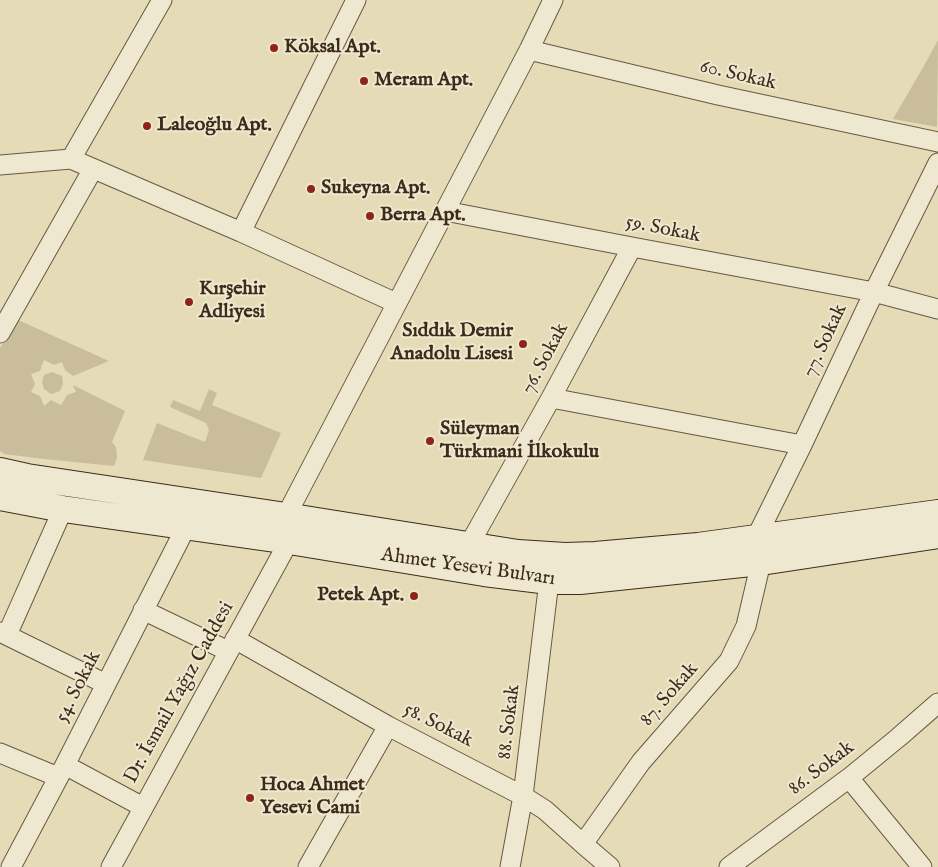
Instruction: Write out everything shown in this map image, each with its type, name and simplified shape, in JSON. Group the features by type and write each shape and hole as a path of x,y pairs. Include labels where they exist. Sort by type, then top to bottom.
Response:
{"main road":[{"path":"0,461 27,477"},
{"name":"Ahmet Yesevi Bulvarı","path":"0,471 27,477 518,553 595,556 698,546 758,550 938,535"},
{"name":"Ahmet Yesevi Bulvarı","path":"0,497 63,509 288,541 484,573 549,581 580,581 758,550 874,521 938,513"}],"street":[{"path":"71,160 162,0"},
{"path":"241,232 356,0"},
{"path":"286,516 529,50 553,0"},
{"name":"60. Sokak","path":"529,50 718,95 938,142"},
{"path":"0,166 71,160 241,232 396,302"},
{"name":"77. Sokak","path":"758,550 802,445 874,292 938,163"},
{"path":"0,333 93,169"},
{"name":"59. Sokak","path":"445,210 874,292 938,309"},
{"name":"76. Sokak","path":"469,545 632,247"},
{"path":"551,398 802,445"},
{"path":"63,509 3,634 106,684"},
{"name":"54. Sokak","path":"11,867 186,527"},
{"name":"Dr. İsmail Yağız Caddesi","path":"115,866 143,807 288,541"},
{"name":"87. Sokak","path":"582,844 642,762 729,661 746,626 758,550"},
{"name":"88. Sokak","path":"510,867 523,796 549,581"},
{"name":"58. Sokak","path":"143,610 231,645 523,796 545,810 610,867"},
{"name":"86. Sokak","path":"729,867 848,778 938,703"},
{"path":"308,867 388,726"},
{"path":"0,753 62,771 143,807"},
{"path":"848,778 922,867"}],"shaded area":[{"path":"938,40 937,127 893,119 925,64"},
{"path":"16,319 109,361 73,376 65,370 62,362 54,365 44,360 40,371 31,374 35,384 31,392 40,396 44,406 51,400 61,405 67,395 76,392 73,385 125,411 112,442 116,447 117,458 114,466 4,454 0,451 0,348"},
{"path":"52,372 62,376 63,384 60,391 51,394 44,389 42,382 44,375"},
{"path":"209,389 217,393 212,405 281,433 261,478 143,460 157,423 205,442 209,430 206,423 170,407 173,400 200,411"}],"place":[{"name":"Köksal Apt.","path":"274,48"},
{"name":"Meram Apt.","path":"364,81"},
{"name":"Laleoğlu Apt.","path":"147,126"},
{"name":"Sukeyna Apt.","path":"311,189"},
{"name":"Berra Apt.","path":"370,216"},
{"name":"Kırşehir Adliyesi","path":"189,302"},
{"name":"Sıddık Demir Anadolu Lisesi","path":"523,344"},
{"name":"Süleyman Türkmani İlkokulu","path":"430,441"},
{"name":"Petek Apt.","path":"414,596"},
{"name":"Hoca Ahmet Yesevi Cami","path":"250,798"}]}
